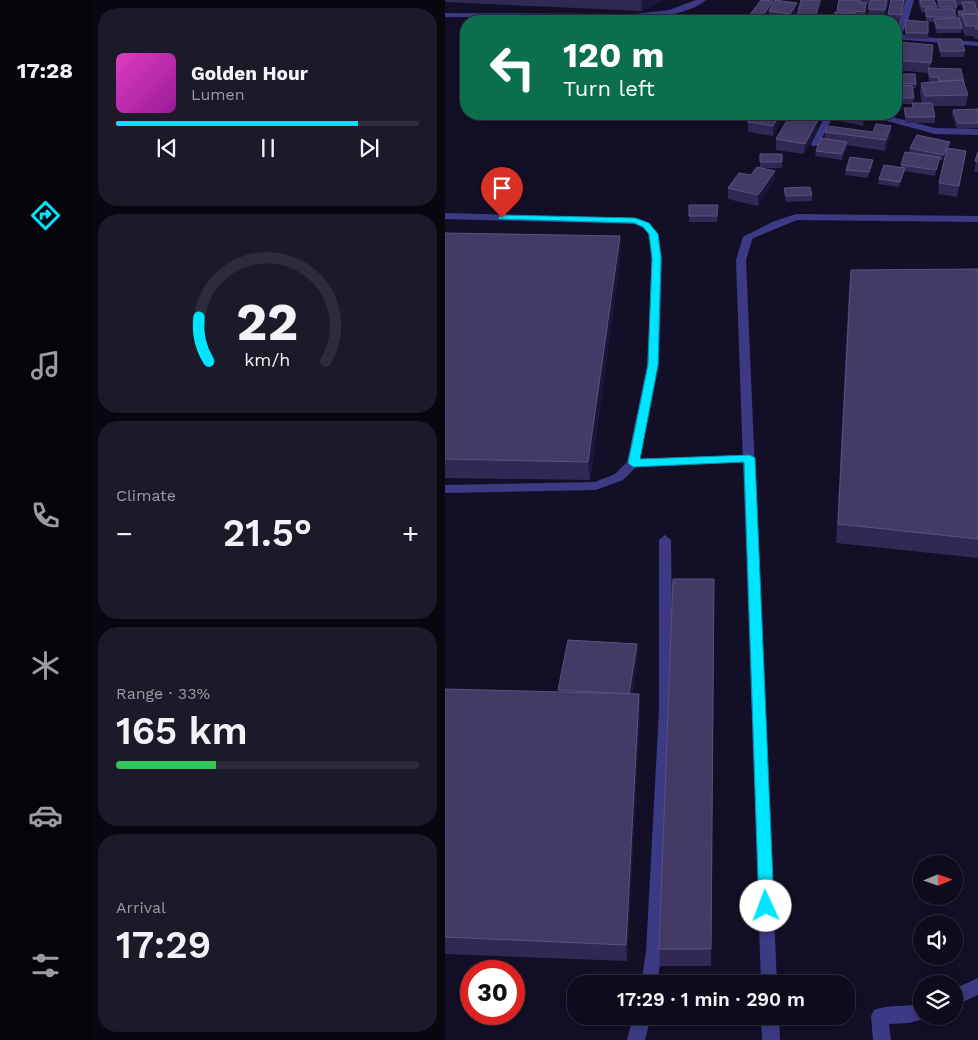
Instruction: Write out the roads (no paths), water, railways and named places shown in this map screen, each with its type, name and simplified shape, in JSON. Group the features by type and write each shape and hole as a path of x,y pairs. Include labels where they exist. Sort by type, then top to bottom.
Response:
{"street":[{"path":"643,15 659,14 690,7 702,0"},
{"path":"902,26 910,0"},
{"path":"445,15 460,15"},
{"path":"902,37 978,44"},
{"path":"815,144 827,120"},
{"path":"894,120 935,131 978,132"},
{"path":"445,216 635,221 646,225 653,234 657,258 653,365 633,463 619,477 596,486 445,489"},
{"path":"769,975 741,260 748,238 775,224 795,217 978,218"},
{"path":"633,463 750,458"},
{"path":"650,975 654,952 666,710 665,540"},
{"path":"963,994 978,986"},
{"path":"882,1040 880,1016 913,1014"},
{"path":"637,1040 640,1025"},
{"path":"771,1025 771,1040"}]}
